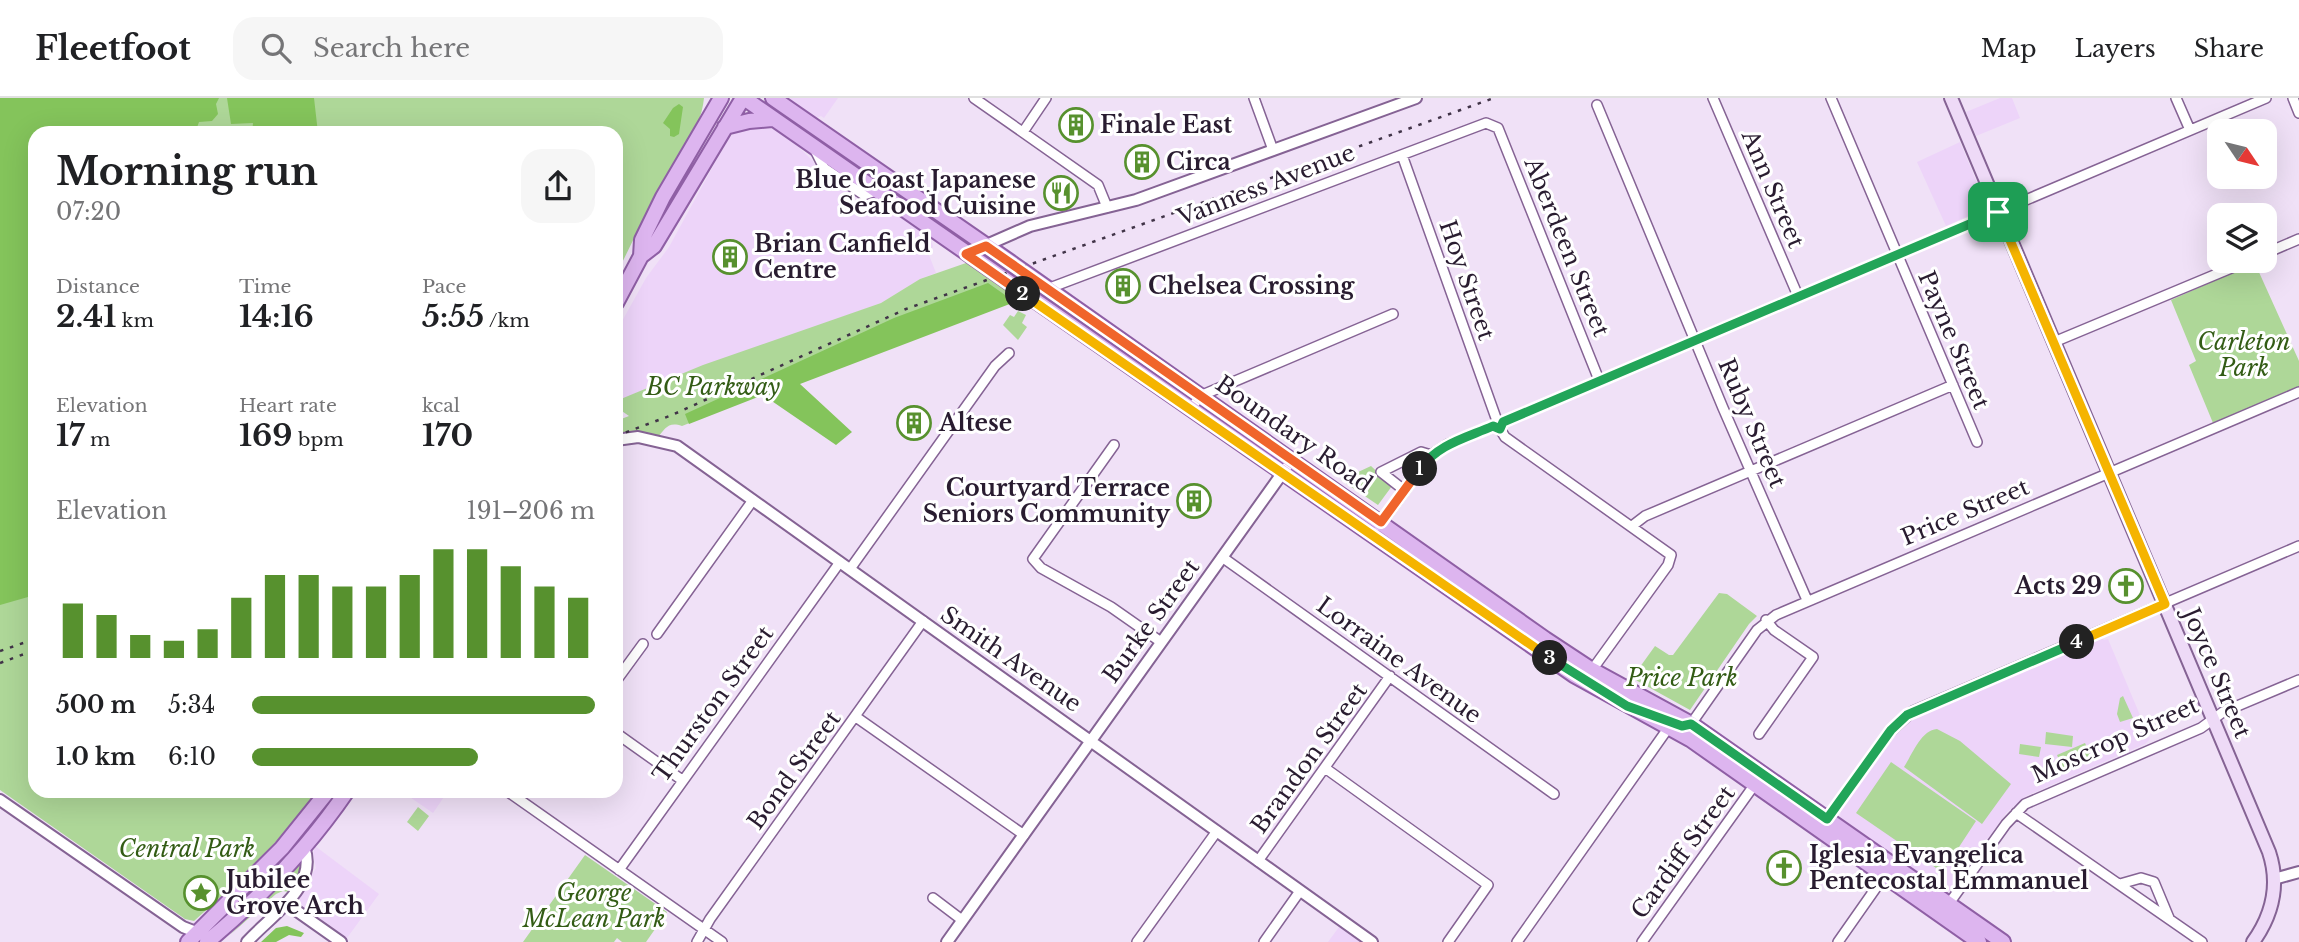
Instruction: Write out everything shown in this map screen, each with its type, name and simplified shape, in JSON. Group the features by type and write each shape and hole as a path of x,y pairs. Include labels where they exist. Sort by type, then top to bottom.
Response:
{"main road":[{"path":"707,98 710,115"},
{"path":"641,256 642,240 663,197 721,98"},
{"path":"623,290 641,256 654,246 743,98"},
{"name":"Boundary Road","path":"743,98 1574,675 1669,727 1755,784 1979,942"},
{"name":"Boundary Road","path":"773,98 1545,639 1592,670 1691,724 2000,941"},
{"name":"Joyce Street","path":"1951,98 2269,852 2274,866 2274,879"},
{"path":"725,127 772,119"},
{"path":"1646,714 1665,718 1682,726 1691,724"},
{"path":"190,936 282,848 322,798"},
{"path":"209,942 260,895 304,847 341,798"},
{"path":"2253,942 2272,909 2274,879"}],"street":[{"path":"974,98 1098,185 1107,206"},
{"path":"1023,132 1046,98"},
{"path":"1254,98 1273,150"},
{"name":"Vanness Avenue","path":"966,254 1031,226 1150,195 1416,98"},
{"name":"Ann Street","path":"1713,98 1798,296"},
{"name":"Payne Street","path":"1831,98 1977,442"},
{"path":"2176,98 2190,130"},
{"path":"1372,536 1431,455 1448,444 2266,98"},
{"path":"2293,98 2299,113"},
{"name":"Ruby Street","path":"1597,105 1807,600"},
{"name":"Vanness Avenue","path":"1047,289 1486,123 1498,128"},
{"name":"Aberdeen Street","path":"1498,128 1599,380"},
{"name":"Hoy Street","path":"1402,155 1498,424 1505,437 1668,552 1671,557 1592,670"},
{"path":"2277,248 2299,239"},
{"path":"2054,342 2219,273"},
{"path":"1191,409 1200,396 1393,314"},
{"path":"850,569 995,366 1009,354"},
{"path":"1632,526 1645,516 1953,385"},
{"name":"Price Street","path":"1691,724 1766,620 1807,600 2299,392"},
{"name":"Smith Avenue","path":"623,439 631,437 677,446 1372,942"},
{"path":"1114,445 1033,559 1041,568 1111,607 1161,642"},
{"path":"1404,490 1381,472 1421,453 1431,455"},
{"name":"Burke Street","path":"947,942 1292,460"},
{"path":"657,634 753,500"},
{"path":"1827,819 1891,730 1907,715 2299,546"},
{"name":"Lorraine Avenue","path":"1222,557 1554,794"},
{"name":"Thurston Street","path":"619,870 840,562"},
{"path":"1759,734 1813,657 1774,629 1766,620"},
{"name":"Bond Street","path":"697,942 923,621"},
{"path":"623,671 643,644"},
{"name":"Brandon Street","path":"1258,861 1390,676"},
{"name":"Moscrop Street","path":"1948,905 2016,813 2036,798 2201,728 2223,712 2299,680"},
{"path":"856,717 1024,835"},
{"path":"1517,942 1669,727"},
{"path":"623,738 682,780"},
{"path":"1325,768 1488,885 1448,942"},
{"name":"Cardiff Street","path":"1642,942 1755,784"},
{"path":"517,798 722,942"},
{"path":"0,800 190,936 209,942"},
{"path":"2016,813 2202,942"},
{"path":"1138,942 1217,831"},
{"path":"246,941 287,904 306,872 308,858 304,847"},
{"path":"2274,879 2299,872"},
{"path":"1838,942 1885,875"},
{"path":"2120,884 2141,878 2154,882 2170,919"},
{"path":"1264,942 1300,891"},
{"path":"933,898 962,920"},
{"path":"287,904 341,942"}],"shaded area":[{"path":"787,98 838,98 824,118 816,118"},
{"path":"2000,98 2012,98 2020,118 1976,136 1966,112"},
{"path":"766,126 786,135 813,161 816,168 847,189 848,195 863,205 866,204 866,199 879,200 929,235 933,246 929,255 936,273 920,279 881,303 623,398 623,319 646,278 669,247 728,139 740,128"},
{"path":"1960,142 1986,204 1983,209 1946,226 1917,162"},
{"path":"2100,637 2108,639 2150,739 2145,744 2026,796 2007,812 1949,891 1943,891 1840,817 1841,809 1893,737 1911,719"},
{"path":"411,798 443,798 433,813"},
{"path":"315,846 379,894 347,938 298,903 297,899 316,868 313,854"},
{"path":"1339,927 1361,942 1328,942"}],"green space":[{"name":"Central Park","path":"0,98 704,98 702,111 691,138 653,201 623,261 623,126 28,126 28,798 312,798 243,877 194,921 185,919 0,790"},
{"path":"0,98 219,98 216,104 218,114 212,121 199,122 198,126 28,126 28,597 0,605"},
{"path":"227,98 314,98 317,126 231,124"},
{"path":"679,104 683,107 679,134 674,137 670,136 670,129 663,123"},
{"name":"BC Parkway","path":"966,263 972,264 1015,293 682,426 670,425 657,438 623,438 623,418 629,416 623,412 623,398 703,365 881,303 920,279"},
{"name":"Carleton Park","path":"2232,273 2259,273 2299,361 2299,387 2213,423 2189,365 2196,361 2171,300"},
{"path":"988,283 1015,302 800,384 852,432 836,445 763,395 689,424 685,414 894,318"},
{"path":"1018,311 1026,315 1022,323 1027,327 1018,340 1003,325 1010,315 1014,317"},
{"path":"1371,466 1392,486 1378,505 1341,480"},
{"name":"Price Park","path":"1719,593 1727,594 1757,616 1690,710 1632,678 1655,646 1673,655"},
{"path":"2123,696 2133,718 2120,722 2117,714 2120,698"},
{"path":"1937,729 1960,741 2011,784 1982,824 1904,767 1922,738 1931,730"},
{"path":"2046,732 2073,736 2072,747 2045,744"},
{"path":"2085,743 2092,759 2064,771 2057,755"},
{"path":"2020,744 2041,747 2039,757 2019,754"},
{"path":"1891,762 1976,821 1944,870 1939,870 1856,813"},
{"path":"418,807 429,816 418,831 407,822"},
{"name":"George McLean Park","path":"585,855 667,912 646,942 622,942 617,938 614,942 523,942"},
{"path":"300,864 299,875 289,892 276,894 230,935"},
{"path":"287,926 304,933 301,937 289,935 276,942 261,942 276,928"}],"railway":[{"path":"623,433 672,415 906,309 1494,98"},
{"path":"0,651 28,641"},
{"path":"0,663 28,653"}],"place":[{"name":"Finale East","path":"1076,125"},
{"name":"Circa","path":"1142,162"},
{"name":"Blue Coast Japanese Seafood Cuisine","path":"1061,193"},
{"name":"Brian Canfield Centre","path":"730,257"},
{"name":"Chelsea Crossing","path":"1123,286"},
{"name":"Altese","path":"914,423"},
{"name":"Courtyard Terrace Seniors Community","path":"1194,501"},
{"name":"Acts 29","path":"2126,586"},
{"name":"Iglesia Evangelica Pentecostal Emmanuel","path":"1784,868"},
{"name":"Jubilee Grove Arch","path":"201,893"}],"route":[{"path":"1998,212 2165,604 1913,711 1891,730 1827,819 1691,724 1682,726 1665,718 1646,714 1574,675 966,254 986,246 1381,522 1424,463 1448,444 1493,426 1499,430 1503,427 1503,422 1998,212"}]}
